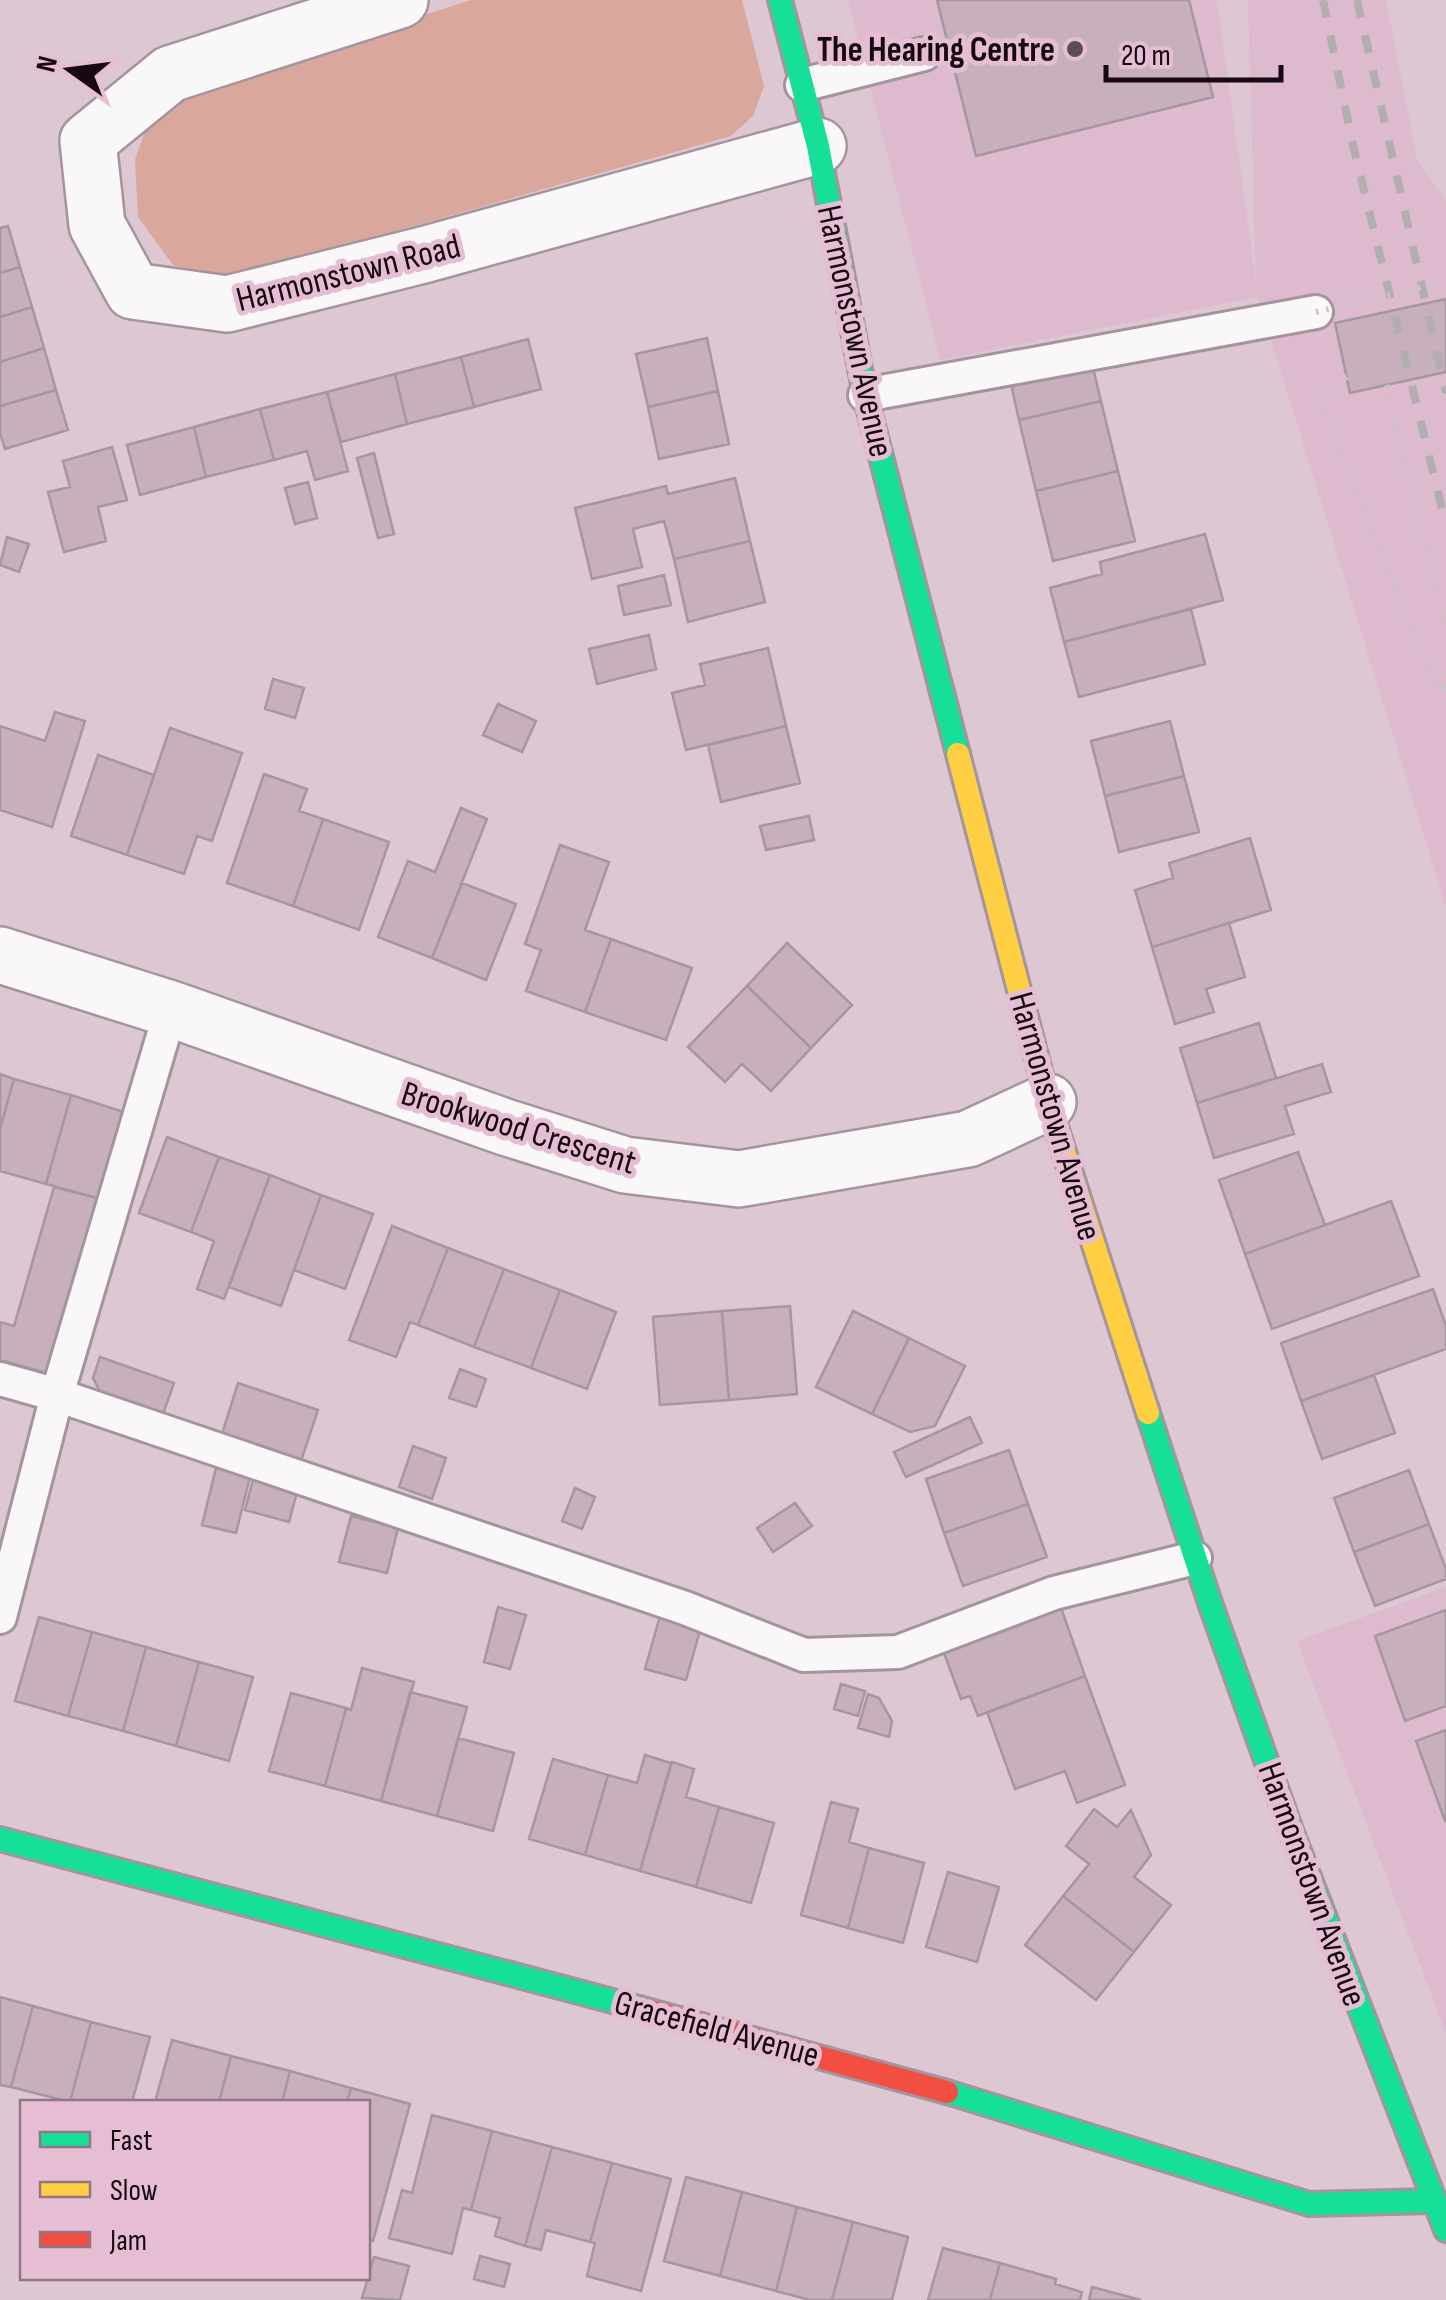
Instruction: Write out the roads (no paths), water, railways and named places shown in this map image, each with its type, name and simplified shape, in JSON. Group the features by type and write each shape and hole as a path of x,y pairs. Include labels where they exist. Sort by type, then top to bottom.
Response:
{"street":[{"name":"Harmonstown Road","path":"400,0 170,74 88,141 97,225 132,290 226,304 423,255 818,146"},
{"name":"Harmonstown Avenue","path":"780,0 818,146 865,395 1048,1102 1195,1558 1292,1833 1446,2230"},
{"name":"Brookwood Crescent","path":"0,954 625,1165 738,1180 968,1139 1048,1102"},
{"name":"Gracefield Avenue","path":"0,1838 890,2074 1309,2204 1433,2202"}],"lane":[{"path":"802,86 924,54"},
{"path":"865,395 1316,312"},
{"path":"0,1616 57,1395 171,1009"},
{"path":"0,1380 57,1395 685,1608 804,1656 898,1652 1054,1594 1195,1558"}],"railway":[{"path":"1323,0 1353,145 1446,525"},
{"path":"1357,0 1446,393"}],"place":[{"name":"The Hearing Centre","path":"1075,49"}]}
